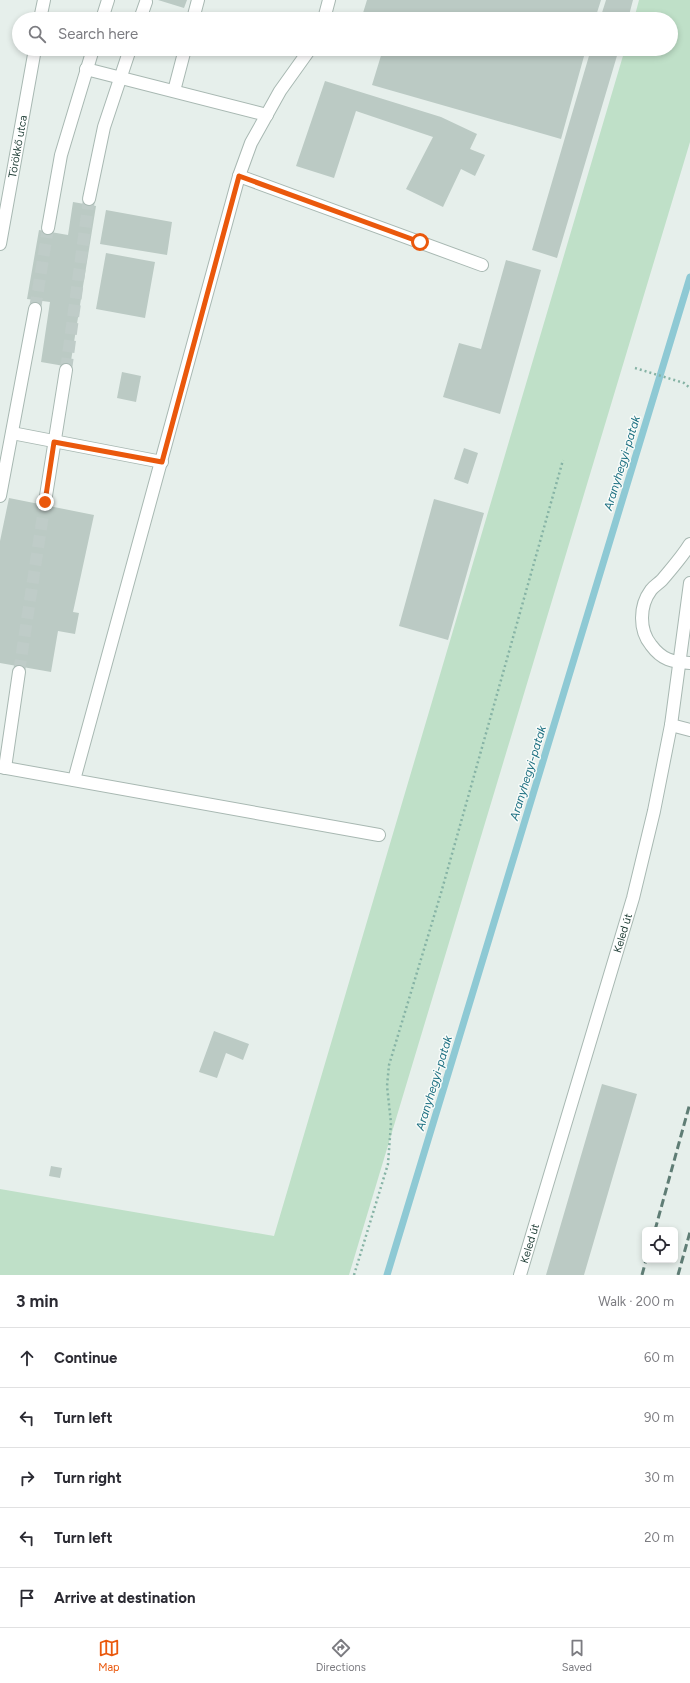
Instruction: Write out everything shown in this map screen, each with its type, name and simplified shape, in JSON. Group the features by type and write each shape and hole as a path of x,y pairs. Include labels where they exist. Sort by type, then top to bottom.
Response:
{"street":[{"path":"41,12 44,0"},
{"path":"104,12 108,0"},
{"path":"195,12 198,0"},
{"path":"326,12 329,0"},
{"path":"142,12 146,2"},
{"name":"Törökkő utca","path":"0,244 34,56"},
{"path":"48,228 61,155 91,56"},
{"path":"89,199 104,127 128,56"},
{"path":"174,91 183,56"},
{"path":"74,780 239,176 250,143 280,91 305,56"},
{"path":"86,69 266,115"},
{"path":"239,176 482,265"},
{"path":"0,496 35,309"},
{"path":"45,502 66,370"},
{"path":"12,434 162,462"},
{"path":"685,663 662,658 656,652 648,641 643,630 642,616 644,602 651,590 682,557 690,544"},
{"name":"Keled út","path":"520,1275 633,898 654,811 685,663 690,583"},
{"path":"19,672 2,768 380,835"},
{"path":"671,725 690,730"}],"path":[{"path":"635,368 684,383 690,388"},
{"path":"354,1275 388,1164 391,1123 387,1086 389,1065 441,893 563,460"}],"green space":[{"path":"639,0 690,0 690,142 349,1275 0,1275 0,1189 274,1236 623,56 678,56 678,12 636,12"}],"building":[{"path":"158,0 187,0 184,8"},
{"path":"367,0 601,0 597,12 363,12"},
{"path":"606,0 633,0 630,12 602,12"},
{"path":"381,56 584,56 561,139 372,85"},
{"path":"589,56 617,56 557,258 532,250"},
{"path":"325,81 441,117 477,134 470,149 485,155 475,176 461,169 443,207 406,189 433,137 356,111 334,178 296,166"},
{"path":"73,202 96,206 70,367 41,362 50,302 27,299 39,230 68,235"},
{"path":"106,210 172,222 167,255 100,244"},
{"path":"106,253 155,262 145,318 96,309"},
{"path":"506,260 541,270 500,414 443,397 459,343 481,349"},
{"path":"122,372 141,376 136,402 117,398"},
{"path":"464,448 478,453 468,484 454,479"},
{"path":"9,498 94,515 73,612 79,613 75,634 58,631 51,672 0,663 0,541"},
{"path":"434,499 484,513 448,640 399,626"},
{"path":"214,1031 249,1044 243,1060 226,1053 217,1078 199,1072"},
{"path":"602,1084 637,1094 584,1275 546,1275"},
{"path":"51,1166 62,1168 60,1178 49,1176"}],"waterway":[{"name":"Aranyhegyi-patak","path":"387,1275 690,277"}],"tunnel":[{"path":"66,370 89,199"},
{"path":"35,309 48,228"},
{"path":"19,672 45,502"}],"railway":[{"path":"656,1227 690,1103"},
{"path":"678,1275 690,1232"},
{"path":"642,1275 645,1263"}],"route":[{"path":"45,502 54,442 162,462 239,176 420,242"}]}
